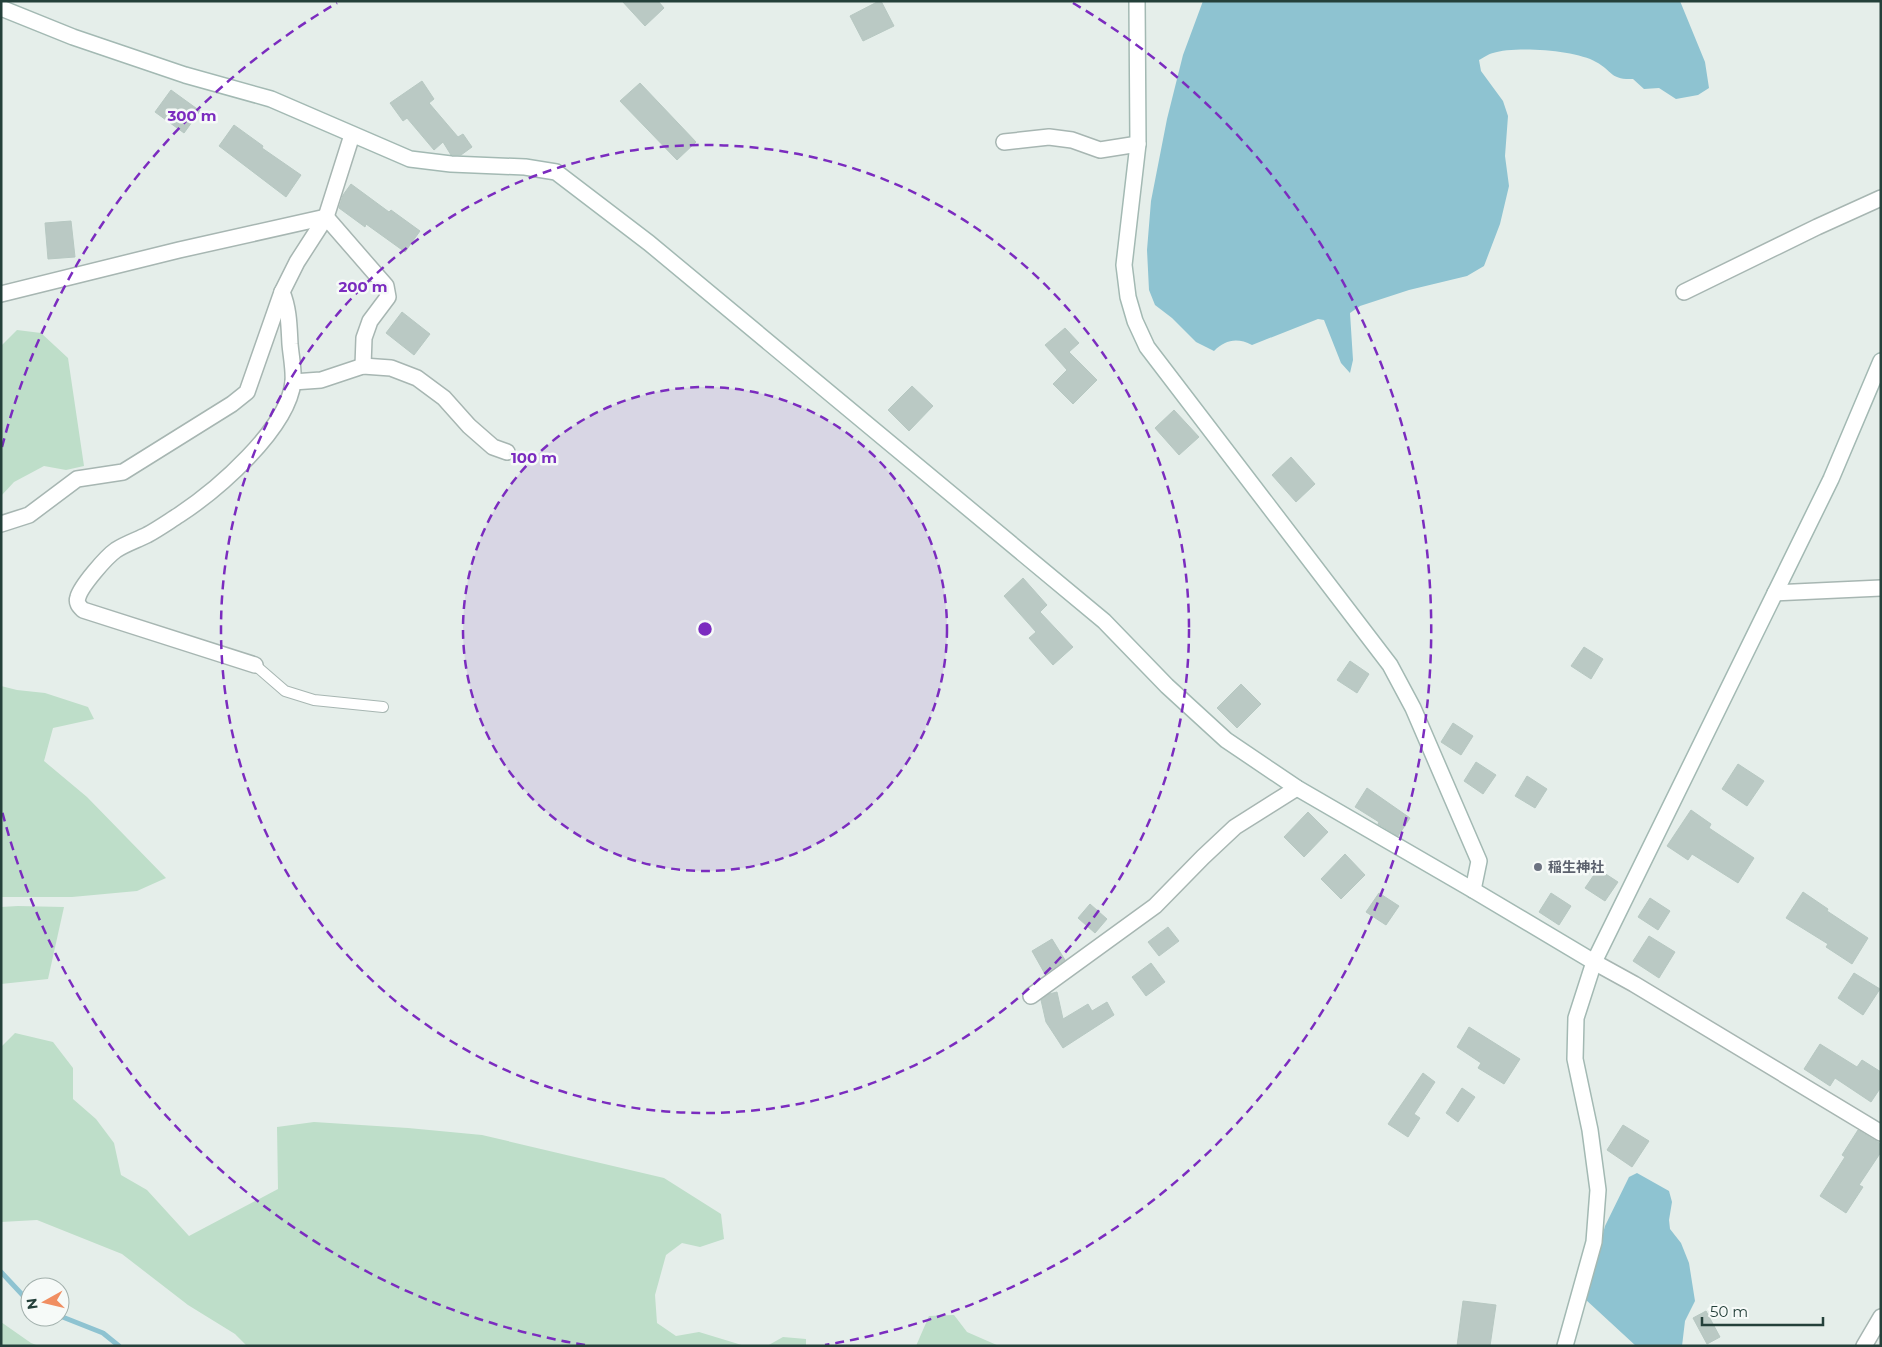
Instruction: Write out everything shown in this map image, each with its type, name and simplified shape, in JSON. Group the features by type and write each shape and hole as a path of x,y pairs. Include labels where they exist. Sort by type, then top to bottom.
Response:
{"street":[{"path":"1138,1 1138,144 1124,265 1128,297 1135,321 1148,347 1390,665 1413,708 1479,861 1474,890"},
{"path":"1,8 110,50 185,75 271,99 410,159 451,164 525,167 556,172 649,243 1104,621 1167,686 1226,740 1297,788 1634,984 1881,1133"},
{"path":"1,524 29,515 77,479 123,472 232,404 246,392 282,292 297,262 326,217 352,135"},
{"path":"1004,142 1048,137 1072,140 1100,150 1138,144"},
{"path":"1684,292 1881,198"},
{"path":"1,294 179,250 326,217"},
{"path":"326,217 386,286 388,297 370,321 364,338 363,366"},
{"path":"255,665 83,610 78,605 77,598 87,581 115,550 149,533 181,513 214,488 244,461 277,423 288,402 293,382 288,307 282,292"},
{"path":"1565,1346 1594,1242 1598,1190 1590,1130 1575,1059 1576,1018 1594,962 1831,479 1881,361"},
{"path":"293,382 321,380 363,366 391,368 417,378 444,398 469,426 492,446 507,452"},
{"path":"1775,593 1881,588"},
{"path":"1030,996 1155,906 1203,857 1235,828 1297,788"},
{"path":"1864,1346 1881,1317"}],"lane":[{"path":"255,665 285,690 314,700 383,707"}],"green space":[{"path":"17,330 41,333 68,358 84,466 66,470 44,466 14,482 1,496 1,346"},
{"path":"1,686 45,693 88,707 94,719 53,728 44,761 87,797 166,878 137,891 72,897 1,897"},
{"path":"1,907 64,907 48,979 1,984"},
{"path":"15,1033 53,1042 73,1068 73,1099 96,1119 114,1143 121,1175 147,1190 189,1236 278,1189 277,1127 314,1122 482,1135 664,1178 721,1214 724,1239 700,1247 682,1243 666,1255 655,1295 657,1323 676,1336 699,1332 745,1346 247,1346 235,1334 188,1305 122,1254 37,1220 1,1222 1,1047"},
{"path":"954,1315 967,1332 999,1346 916,1346 929,1316"},
{"path":"1,1322 31,1343 39,1346 1,1346"},
{"path":"783,1337 806,1339 806,1346 767,1346"}],"water":[{"path":"1203,1 1680,1 1705,62 1709,88 1698,95 1676,99 1659,88 1644,89 1633,79 1620,78 1602,65 1575,55 1545,50 1516,50 1487,55 1479,60 1481,71 1503,101 1508,116 1505,156 1509,186 1500,224 1484,266 1467,276 1409,290 1360,306 1350,313 1353,360 1350,373 1341,363 1324,320 1318,319 1252,345 1236,340 1222,344 1214,351 1196,342 1172,318 1155,305 1149,290 1147,250 1151,201 1167,119 1183,55"},
{"path":"1637,1173 1669,1191 1672,1202 1669,1220 1670,1229 1681,1243 1689,1263 1695,1301 1685,1321 1682,1346 1636,1346 1585,1299 1605,1226 1629,1177"}],"building":[{"path":"622,1 658,1 664,8 645,26"},
{"path":"881,1 894,26 863,41 850,16"},
{"path":"422,81 434,99 429,103 458,137 463,134 472,147 461,155 451,155 443,142 434,150 407,118 403,121 390,103"},
{"path":"640,83 696,142 677,160 620,101"},
{"path":"171,90 200,111 184,133 155,112"},
{"path":"234,125 263,146 262,148 301,175 286,197 219,146"},
{"path":"351,184 389,212 391,210 420,231 405,252 366,224 365,227 339,208 343,195"},
{"path":"71,221 75,257 48,259 45,223"},
{"path":"402,312 430,334 414,355 386,333"},
{"path":"1065,328 1079,343 1069,352 1097,380 1073,404 1053,384 1067,370 1045,345"},
{"path":"912,386 933,406 909,431 888,410"},
{"path":"1174,410 1199,437 1179,455 1155,428"},
{"path":"1291,457 1315,484 1296,502 1272,475"},
{"path":"1023,578 1047,605 1040,612 1073,647 1053,665 1029,638 1036,632 1004,596"},
{"path":"1584,647 1603,659 1591,679 1571,666"},
{"path":"1350,661 1369,674 1357,693 1337,680"},
{"path":"1241,684 1261,704 1237,728 1217,708"},
{"path":"1453,723 1473,736 1461,755 1441,742"},
{"path":"1476,762 1496,775 1483,794 1464,781"},
{"path":"1738,764 1764,781 1747,806 1722,789"},
{"path":"1527,776 1547,789 1535,808 1515,796"},
{"path":"1367,788 1410,818 1398,836 1355,807"},
{"path":"1691,810 1711,824 1709,828 1754,858 1738,883 1692,854 1688,860 1667,846"},
{"path":"1308,812 1328,832 1304,857 1284,837"},
{"path":"1345,854 1365,875 1341,899 1321,879"},
{"path":"1598,869 1618,882 1605,901 1585,888"},
{"path":"1803,892 1828,909 1827,911 1868,938 1852,964 1826,947 1828,944 1786,918"},
{"path":"1379,893 1399,906 1386,925 1366,912"},
{"path":"1551,893 1571,906 1559,925 1539,912"},
{"path":"1650,898 1670,911 1658,930 1638,917"},
{"path":"1090,904 1107,919 1095,933 1078,918"},
{"path":"1168,927 1179,941 1159,956 1148,942"},
{"path":"1649,936 1675,952 1659,978 1633,961"},
{"path":"1052,939 1065,960 1045,974 1032,951"},
{"path":"1151,963 1165,982 1146,996 1132,977"},
{"path":"1854,973 1880,989 1863,1015 1838,998"},
{"path":"1057,992 1063,1019 1088,1004 1092,1011 1107,1002 1114,1015 1063,1048 1046,1022 1041,1000 1049,994"},
{"path":"1469,1027 1520,1059 1504,1084 1478,1068 1481,1063 1457,1047"},
{"path":"1820,1044 1857,1067 1862,1060 1881,1072 1881,1087 1871,1102 1835,1078 1830,1086 1804,1069"},
{"path":"1423,1073 1435,1082 1414,1114 1420,1118 1408,1137 1388,1124"},
{"path":"1462,1088 1475,1097 1458,1122 1446,1113"},
{"path":"1623,1125 1649,1141 1632,1167 1607,1150"},
{"path":"1858,1130 1881,1144 1881,1152 1859,1185 1863,1187 1846,1213 1820,1196 1845,1157 1842,1155"},
{"path":"1463,1301 1496,1305 1490,1346 1457,1346"},
{"path":"1706,1311 1720,1337 1707,1344 1693,1318"}],"waterway":[{"path":"1,1272 20,1292"},
{"path":"70,1320 103,1333 119,1346"}],"place":[{"name":"稲生神社","path":"1538,867"}]}
